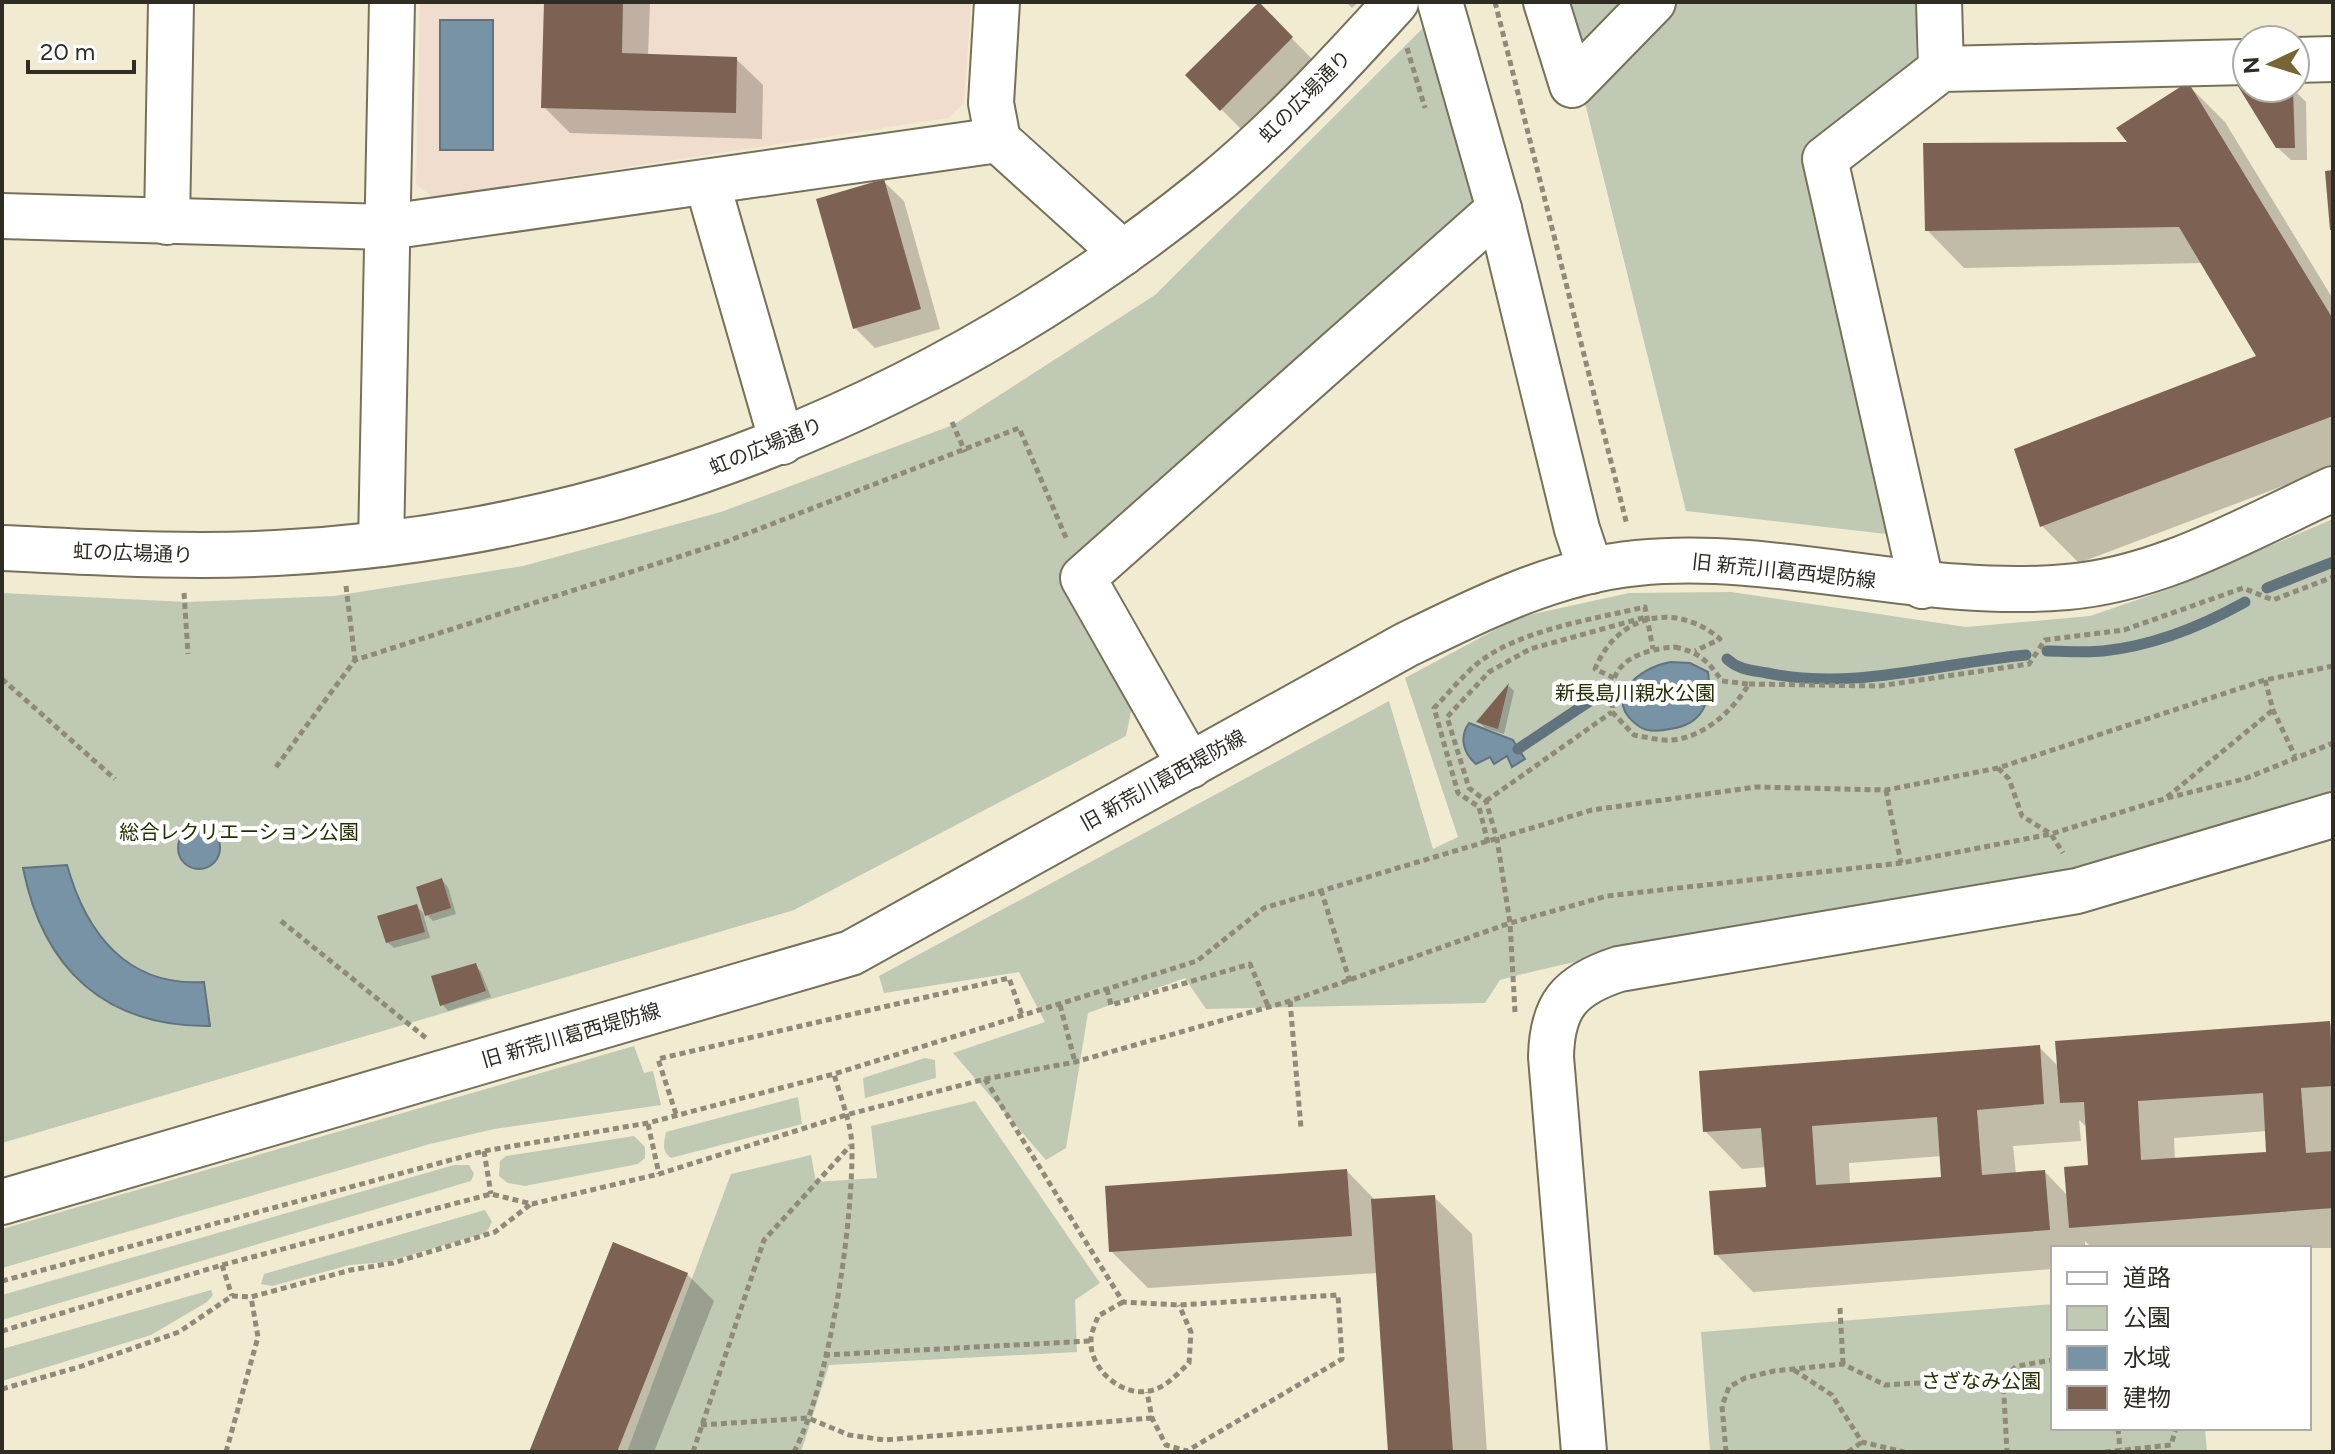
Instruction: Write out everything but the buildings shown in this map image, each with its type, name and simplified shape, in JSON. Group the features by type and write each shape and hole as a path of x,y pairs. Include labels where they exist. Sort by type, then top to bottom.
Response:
{"street":[{"path":"167,222 171,2"},
{"path":"381,544 392,2"},
{"path":"997,2 991,103 998,140 1123,253"},
{"path":"1440,2 1499,209 1577,529 1591,571"},
{"path":"1546,2 1572,85 1653,2"},
{"path":"1939,2 1941,69"},
{"name":"虹の広場通り","path":"2,548 173,555 277,553 381,544 485,529 585,507 685,478 782,442 959,358 1043,309 1209,187 1289,114 1400,21"},
{"path":"2311,60 2333,59"},
{"path":"1922,586 1825,159 1941,69 2231,62"},
{"path":"2,216 388,227 998,140"},
{"path":"707,182 782,442"},
{"path":"1190,766 1083,578 1499,209"},
{"name":"旧 新荒川葛西堤防線","path":"2,1202 851,953 1404,646 1481,608 1591,571 1635,563 1714,561 1922,586 1991,590 2068,587 2133,575 2196,553 2333,489"},
{"path":"1584,1452 1551,1057 1552,1026 1568,997 1589,979 1619,969 2077,891 2333,815"}],"path":[{"path":"1495,2 1627,525"},
{"path":"1400,21 1427,113"},
{"path":"952,422 965,452"},
{"path":"276,767 355,660 728,541 965,452 1019,428 1083,578"},
{"path":"1749,684 1734,707 1704,728 1673,740 1634,735 1612,712 1614,678 1631,658 1653,649 1675,647 1695,651 1710,663 1722,681 1879,686 2029,664 2045,640 2124,630 2243,588 2273,600 2333,577"},
{"path":"346,581 355,660"},
{"path":"183,588 188,654"},
{"path":"1488,843 1479,807 1458,793 1434,708 1480,662 1529,637 1645,607 1653,649"},
{"path":"1515,1021 1510,923 1497,839 1486,801 1469,788 1447,717 1489,672 1530,649 1646,617 1677,617 1703,624 1720,639 1695,651"},
{"path":"1614,678 1595,669 1603,650 1618,633 1646,617"},
{"path":"2,1281 484,1151 648,1123 834,1074 1197,961 1264,908 1592,810 1756,787 1886,790 1998,768 2265,680 2333,666"},
{"path":"2,679 115,779"},
{"path":"2265,680 2273,710 2295,756"},
{"path":"2167,798 2273,710"},
{"path":"1486,801 1612,712"},
{"path":"2,1389 79,1367 179,1332 232,1296 251,1297 351,1270 393,1263 495,1232 532,1204 659,1174 846,1115 985,1079 1075,1062 1290,1001 1510,923 1607,896 1901,863 2051,834 2167,798 2244,779 2333,743"},
{"path":"1998,768 2009,779 2022,816 2051,834 2067,858"},
{"path":"1886,790 1901,863"},
{"path":"1321,890 1350,982"},
{"path":"281,921 433,1043"},
{"path":"1107,989 1111,1005 1250,964 1268,1006"},
{"path":"676,1114 658,1059 1009,978 1022,1015"},
{"path":"1290,1001 1301,1128"},
{"path":"1060,1005 1075,1062"},
{"path":"794,1452 808,1418 824,1355 846,1236 852,1144 834,1074"},
{"path":"985,1079 1123,1302"},
{"path":"648,1123 659,1174"},
{"path":"693,1452 764,1240 852,1144"},
{"path":"484,1151 491,1194"},
{"path":"2,1331 222,1265 491,1194 532,1204"},
{"path":"222,1265 232,1296"},
{"path":"1147,1392 1152,1418 1166,1445 1187,1451 1342,1359 1338,1295 1179,1305 1123,1302 1098,1316 1090,1341 1098,1368 1119,1386 1147,1392 1167,1384 1189,1363 1191,1332 1179,1305"},
{"path":"226,1452 258,1337 251,1297"},
{"path":"1840,1308 1843,1364"},
{"path":"824,1355 1090,1341"},
{"path":"1726,1452 1722,1406 1729,1387 1745,1378 1843,1364 1885,1385 2003,1378 2017,1366 2051,1360"},
{"path":"1794,1369 1832,1395 1862,1442 1904,1452"},
{"path":"2003,1378 2007,1452"},
{"path":"701,1425 808,1418 849,1435 885,1440 1152,1418"},
{"path":"2118,1430 2120,1449"},
{"path":"2105,1452 2171,1445 2175,1430"},
{"path":"1848,1452 1862,1442"}],"shaded area":[{"path":"420,2 971,2 964,103 948,118 432,197 416,184"}],"green space":[{"path":"1560,2 1916,2 1916,74 1808,158 1894,521 1886,534 1686,511"},
{"name":"総合レクリエーション公園","path":"1425,26 1498,209 1069,575 1132,707 1126,736 794,910 2,1143 2,593 187,602 334,596 523,566 721,512 953,425 1155,295"},
{"name":"新長島川親水公園","path":"2333,519 2333,793 2145,853 2068,873 1698,937 1500,980 1485,1003 1206,1009 1185,978 1088,1013 1066,1148 1046,1160 953,1053 1045,1022 1019,972 884,993 879,976 1389,701 1433,849 1458,837 1405,678 1519,617 1629,593 1731,592 1966,627 2090,616 2169,589"},
{"path":"634,1046 644,1073 653,1071 661,1105 494,1129 430,1144 2,1268 2,1229"},
{"path":"925,1058 935,1060 936,1078 865,1098 863,1078"},
{"path":"798,1097 802,1124 671,1158 664,1150 666,1132"},
{"path":"975,1101 1100,1283 1075,1300 1077,1352 829,1365 801,1452 627,1452 731,1174 811,1155 816,1182 877,1178 871,1126"},
{"path":"634,1136 645,1147 645,1158 638,1164 525,1186 508,1183 499,1176 500,1161 506,1156"},
{"path":"454,1165 469,1165 474,1174 471,1181 2,1320 2,1295"},
{"path":"485,1210 492,1222 486,1233 386,1262 350,1265 272,1286 261,1284 264,1274"},
{"path":"211,1290 213,1295 207,1302 151,1335 2,1381 2,1349"},
{"name":"さざなみ公園","path":"2051,1304 2051,1430 2205,1430 2207,1452 1710,1452 1701,1332"}],"water":[{"path":"440,20 493,20 493,150 440,150"},
{"path":"1671,662 1690,663 1708,672 1706,702 1697,717 1681,727 1659,731 1643,729 1628,717 1623,696 1628,686 1647,670"},
{"path":"1469,723 1513,740 1525,759 1512,767 1507,756 1494,764 1490,757 1476,764 1464,745 1464,734"},
{"path":"199,827 214,833 220,848 214,863 199,869 184,863 178,848 184,833"},
{"path":"67,865 86,913 114,951 132,965 153,975 177,981 204,982 210,1026 173,1024 139,1016 110,1003 85,985 63,963 32,904 23,868"}],"waterway":[{"path":"2267,588 2333,562"},
{"path":"2047,651 2096,652 2140,645 2194,627 2245,602"},
{"path":"1727,659 1750,670 1800,678 1832,679 1897,674 2026,655"},
{"path":"1518,749 1593,699"}]}
